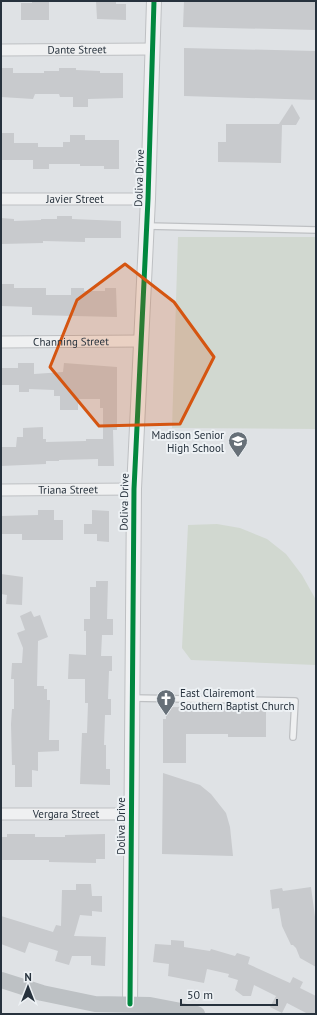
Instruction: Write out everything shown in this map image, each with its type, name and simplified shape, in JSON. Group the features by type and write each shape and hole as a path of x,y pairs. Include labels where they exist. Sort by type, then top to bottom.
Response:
{"main road":[{"path":"2,984 95,1004 130,1004 170,1008 196,1014"}],"street":[{"name":"Doliva Drive","path":"130,1004 130,814 134,489 147,226 154,1"},
{"name":"Dante Street","path":"1,50 152,49"},
{"name":"Javier Street","path":"1,199 148,199"},
{"name":"Channing Street","path":"1,342 141,341"},
{"name":"Triana Street","path":"1,490 134,489"},
{"name":"Vergara Street","path":"1,814 130,814"}],"lane":[{"path":"147,226 316,230"},
{"path":"132,698 295,701 294,737"}],"highlighted area":[{"path":"125,264 174,302 214,357 180,424 99,426 50,367 77,300"}],"shaded area":[{"path":"178,237 316,237 316,429 172,428"},
{"path":"217,524 240,528 267,539 286,554 302,575 316,600 316,665 191,660 182,648 188,525"}],"building":[{"path":"32,1 49,1 49,20 21,20 21,3 32,3"},
{"path":"96,1 116,1 116,4 126,4 126,20 97,19"},
{"path":"184,1 316,1 316,30 183,27"},
{"path":"184,48 316,51 316,100 184,96"},
{"path":"1,68 13,68 13,73 44,73 44,71 59,71 59,68 76,68 76,70 100,71 100,73 123,73 123,98 88,99 88,107 73,107 73,97 60,97 59,94 35,94 33,99 1,97"},
{"path":"292,104 300,118 296,125 282,125 281,163 218,162 218,142 226,142 226,124 279,124"},
{"path":"1,133 14,133 14,143 38,143 38,147 63,147 63,142 70,142 70,135 85,135 85,140 119,140 119,169 104,169 104,166 80,166 80,164 49,164 49,169 33,169 33,160 1,160"},
{"path":"57,216 72,216 72,219 121,221 121,238 85,238 85,242 43,241 43,243 1,244 1,218 14,219 14,221 57,219"},
{"path":"1,284 14,284 14,288 46,288 46,295 71,295 71,288 84,288 84,291 105,291 105,288 116,288 117,317 32,315 32,307 1,306"},
{"path":"18,363 34,363 34,374 63,372 64,363 117,367 117,430 113,430 114,466 98,466 98,459 59,460 46,461 46,464 1,466 1,447 16,447 17,437 23,437 23,428 43,427 43,439 46,439 46,442 103,439 103,408 100,408 100,399 78,399 78,410 60,410 60,396 54,396 54,390 29,389 29,392 19,392 19,385 1,385 1,368 18,368"},
{"path":"38,510 54,510 54,520 63,520 63,540 22,540 22,534 1,534 1,516 38,515"},
{"path":"92,510 109,511 109,542 97,541 97,534 84,534 84,524 92,524"},
{"path":"1,574 23,577 22,605 6,604 7,595 1,594"},
{"path":"96,581 108,581 107,619 113,619 113,635 102,635 101,656 112,656 112,671 109,671 108,699 111,699 111,715 105,715 104,745 106,745 106,769 110,769 110,785 80,784 82,733 87,733 88,703 85,703 85,679 68,679 69,654 86,655 86,631 84,631 84,619 90,619 90,587 96,587"},
{"path":"31,611 34,617 40,615 48,637 38,641 37,686 44,686 44,689 47,689 47,700 50,700 49,740 59,740 59,751 38,752 38,771 32,770 32,787 15,787 15,765 12,765 11,724 12,709 14,709 14,679 11,679 12,663 22,663 23,648 17,633 25,630 20,616"},
{"path":"166,707 266,708 266,737 228,737 228,734 186,734 186,763 163,763 163,719 166,719"},
{"path":"163,773 200,785 211,794 226,813 230,827 233,856 162,854"},
{"path":"7,834 35,834 35,837 65,837 65,835 105,834 105,859 96,859 96,863 49,862 49,860 1,860 1,837 7,837"},
{"path":"76,884 91,884 92,896 102,896 102,912 92,911 92,916 80,915 74,936 106,937 105,966 91,965 91,956 72,956 69,965 55,961 58,951 29,942 25,953 1,944 1,916 53,932 56,925 61,926 62,890 76,890"},
{"path":"311,887 315,917 316,916 316,967 300,958 296,948 291,945 282,926 279,908 272,909 270,890 282,888 283,891"},
{"path":"171,940 184,941 184,947 210,951 211,949 235,956 237,953 250,957 248,964 290,983 293,977 303,982 300,988 316,996 316,1014 308,1014 287,1003 282,1013 270,1007 276,996 254,985 251,996 243,996 235,990 238,980 228,977 229,974 207,969 204,983 168,976 169,964 153,962 155,944 171,945"}],"cycle path":[{"path":"130,1004 134,489 148,199 154,1"}],"place":[{"name":"Madison Senior High School","path":"238,458"},
{"name":"East Clairemont Southern Baptist Church","path":"166,716"}]}
